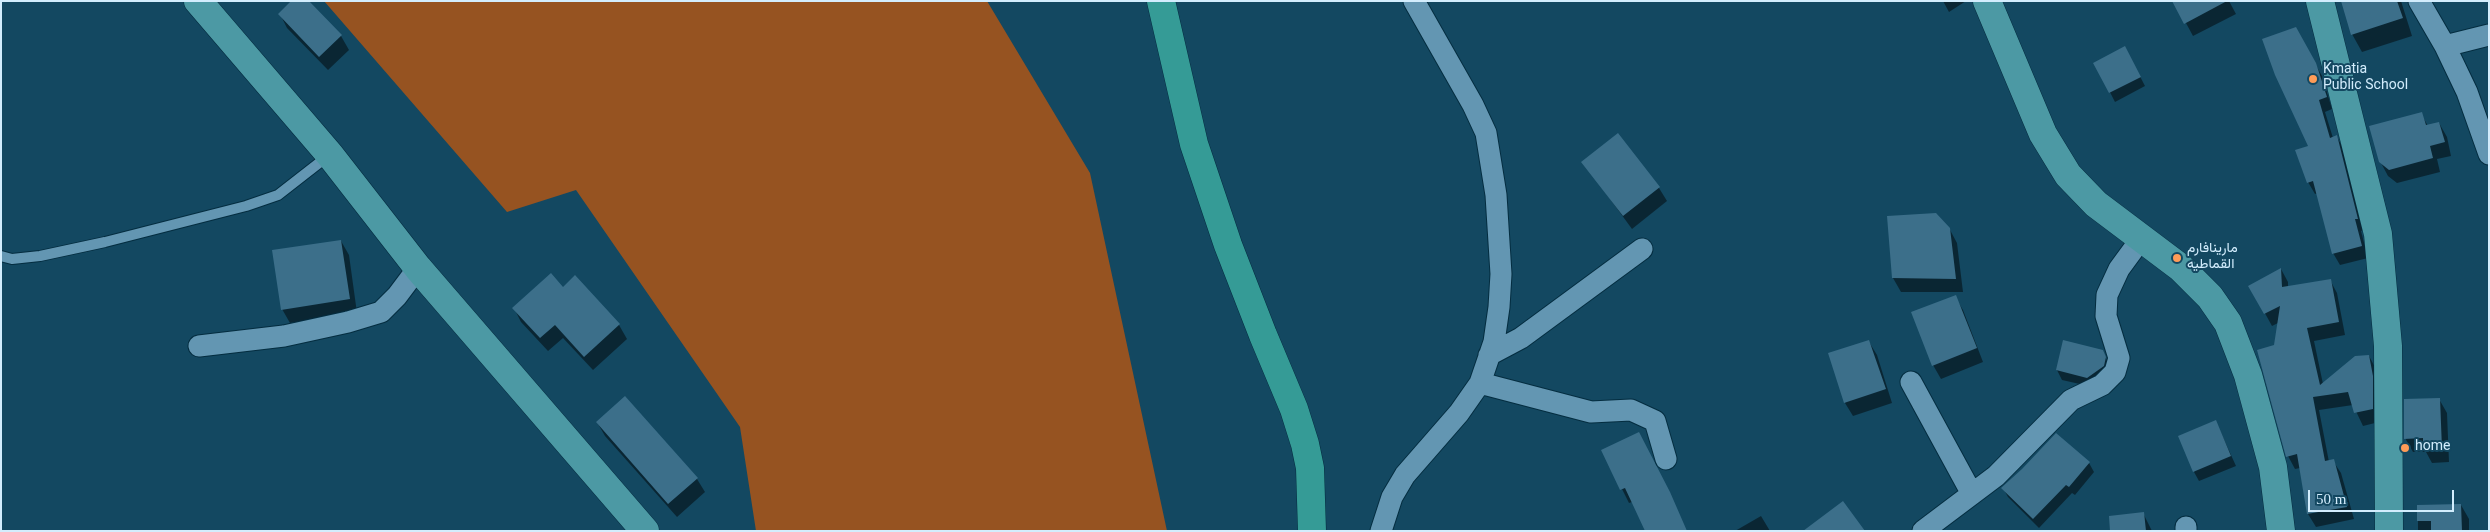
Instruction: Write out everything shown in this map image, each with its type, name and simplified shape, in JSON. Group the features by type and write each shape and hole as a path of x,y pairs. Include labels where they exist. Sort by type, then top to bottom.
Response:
{"main road":[{"path":"198,1 330,155 418,268 644,531"},
{"path":"1161,1 1194,144 1228,245 1262,335 1294,408 1305,444 1310,468 1312,531"},
{"path":"1987,1 2043,134 2068,175 2096,204 2141,240 2181,268 2210,297 2228,323 2248,375 2273,467 2281,531"},
{"path":"2320,1 2378,234 2388,346 2389,531"}],"street":[{"path":"1381,531 1392,497 1405,476 1459,413 1480,382 1494,342 1499,307 1501,274 1496,195 1486,133 1473,105 1414,1"},
{"path":"2419,1 2445,46 2467,92 2489,154"},
{"path":"2445,46 2489,35"},
{"path":"1923,531 1996,476 2071,400 2102,385 2115,372 2119,358 2106,316 2107,295 2119,269 2141,240"},
{"path":"1489,355 1521,338 1642,249"},
{"path":"199,346 284,336 348,322 381,312 397,296 418,268"},
{"path":"1480,382 1591,412 1631,410 1655,421 1666,459"},
{"path":"1911,382 1972,494"}],"lane":[{"path":"1,256 12,260 40,256 105,242 246,206 278,195 330,155"}],"shaded area":[{"path":"324,1 987,1 1090,173 1167,531 756,531 740,427 576,190 507,212"}],"building":[{"path":"291,1 309,1 342,35 319,57 278,14"},
{"path":"2172,1 2227,1 2184,24"},
{"path":"2341,1 2397,1 2403,18 2351,35"},
{"path":"2296,27 2316,63 2327,97 2319,100 2330,138 2337,135 2358,219 2355,219 2362,246 2332,254 2313,181 2307,183 2295,150 2308,146 2275,75 2262,39"},
{"path":"2125,46 2141,77 2109,93 2093,63"},
{"path":"2422,112 2426,125 2439,122 2445,142 2430,146 2433,158 2389,170 2379,162 2369,126"},
{"path":"1618,133 1660,187 1623,216 1581,162"},
{"path":"1936,213 1950,228 1956,279 1892,278 1887,216"},
{"path":"341,240 350,299 281,310 272,250"},
{"path":"2281,268 2282,287 2331,279 2339,322 2307,328 2320,385 2355,356 2369,355 2373,376 2373,409 2354,413 2348,392 2313,397 2325,461 2334,459 2347,507 2307,514 2297,454 2286,457 2257,350 2274,345 2280,306 2264,314 2248,286"},
{"path":"551,273 563,287 575,275 620,324 584,357 555,325 540,338 512,308"},
{"path":"1956,295 1977,348 1932,366 1911,312"},
{"path":"1869,340 1886,389 1844,403 1828,353"},
{"path":"2063,340 2103,350 2106,357 2104,366 2087,378 2056,370"},
{"path":"625,396 698,478 668,504 596,422"},
{"path":"2440,398 2442,449 2423,449 2423,438 2404,439 2404,399"},
{"path":"2216,420 2231,456 2193,472 2178,436"},
{"path":"1639,432 1670,492 1687,531 1645,531 1625,488 1620,490 1601,450"},
{"path":"2056,433 2090,462 2069,487 2066,485 2033,519 2001,488"},
{"path":"1843,501 1865,531 1803,531"},
{"path":"2461,504 2462,531 2431,531 2431,521 2417,521 2417,505"},
{"path":"2144,512 2146,531 2110,531 2109,516"}],"place":[{"name":"Kmatia Public School","path":"2313,79"},
{"name":"مارينافارم القماطيه","path":"2177,258"},
{"name":"home","path":"2405,448"}]}
